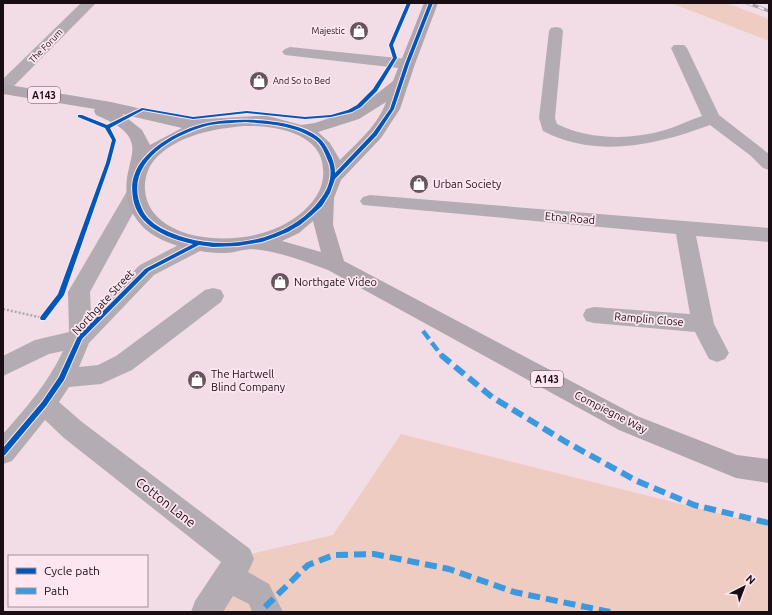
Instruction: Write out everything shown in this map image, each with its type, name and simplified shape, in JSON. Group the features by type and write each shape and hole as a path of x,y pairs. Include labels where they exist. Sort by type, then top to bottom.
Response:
{"main road":[{"path":"332,179 375,134 392,109 399,84 431,3"},
{"path":"300,130 318,128 351,118 380,101 399,84"},
{"name":"A143","path":"3,88 85,102 184,123 209,124"},
{"name":"A143","path":"85,102 119,119 136,135 141,145 135,183"},
{"path":"325,199 306,218 291,228 274,236 228,246 197,244 171,235 152,225 139,210 135,183 152,152 165,142 209,124 246,121 278,123 300,130 316,138 324,146 333,163 332,179 325,199 323,225 335,265"},
{"name":"Compiegne Way","path":"249,242 296,251 335,265 628,423 736,466 769,471"}],"street":[{"name":"The Forum","path":"3,88 89,3"},
{"path":"556,31 546,118 549,127 560,135 588,140 633,140 666,135 712,118"},
{"path":"679,48 712,118 757,152 769,164"},
{"path":"290,52 407,64"},
{"name":"Northgate Street","path":"80,338 79,292 135,183"},
{"name":"Etna Road","path":"370,201 769,235"},
{"path":"685,228 703,324 717,353"},
{"name":"Northgate Street","path":"3,453 44,404 62,378 80,338 147,270 197,244"},
{"path":"62,378 101,374 124,363 214,296"},
{"name":"Ramplin Close","path":"594,315 703,324"},
{"path":"3,367 43,346 80,338"},
{"name":"Cotton Lane","path":"44,404 73,430 240,559 206,612"},
{"path":"229,577 259,594 268,612"}],"path":[{"path":"3,309 43,318 48,312"}],"shaded area":[{"path":"671,3 726,3 769,19 769,41"},
{"path":"401,434 769,526 769,612 215,612 251,554 333,535"}],"railway":[{"path":"747,3 769,11"}],"marked path":[{"path":"423,331 444,359 492,397 566,442 637,481 694,505 769,523"},
{"path":"265,607 308,565 334,555 374,554 449,569 514,592 610,612"}],"cycle path":[{"path":"107,127 142,109 193,118 247,112 305,118 331,116 350,111 359,106 375,90 395,58 391,45 409,3"},
{"path":"332,179 375,134 392,109 407,64 431,3"},
{"path":"43,318 61,295 108,163 114,140 107,127 80,116"},
{"path":"246,121 290,126 315,137 323,145 333,167 332,180 328,193 310,215 298,224 274,236 250,243 225,245 213,245 188,241 158,229 147,220 139,209 135,192 135,184 137,173 149,156 167,141 189,130 218,122 246,121"},
{"path":"3,453 44,404 62,378 80,338 147,270 197,244"}],"place":[{"name":"Majestic","path":"359,31"},
{"name":"And So to Bed","path":"259,81"},
{"name":"Urban Society","path":"419,184"},
{"name":"Northgate Video","path":"280,282"},
{"name":"The Hartwell Blind Company","path":"197,380"}]}
